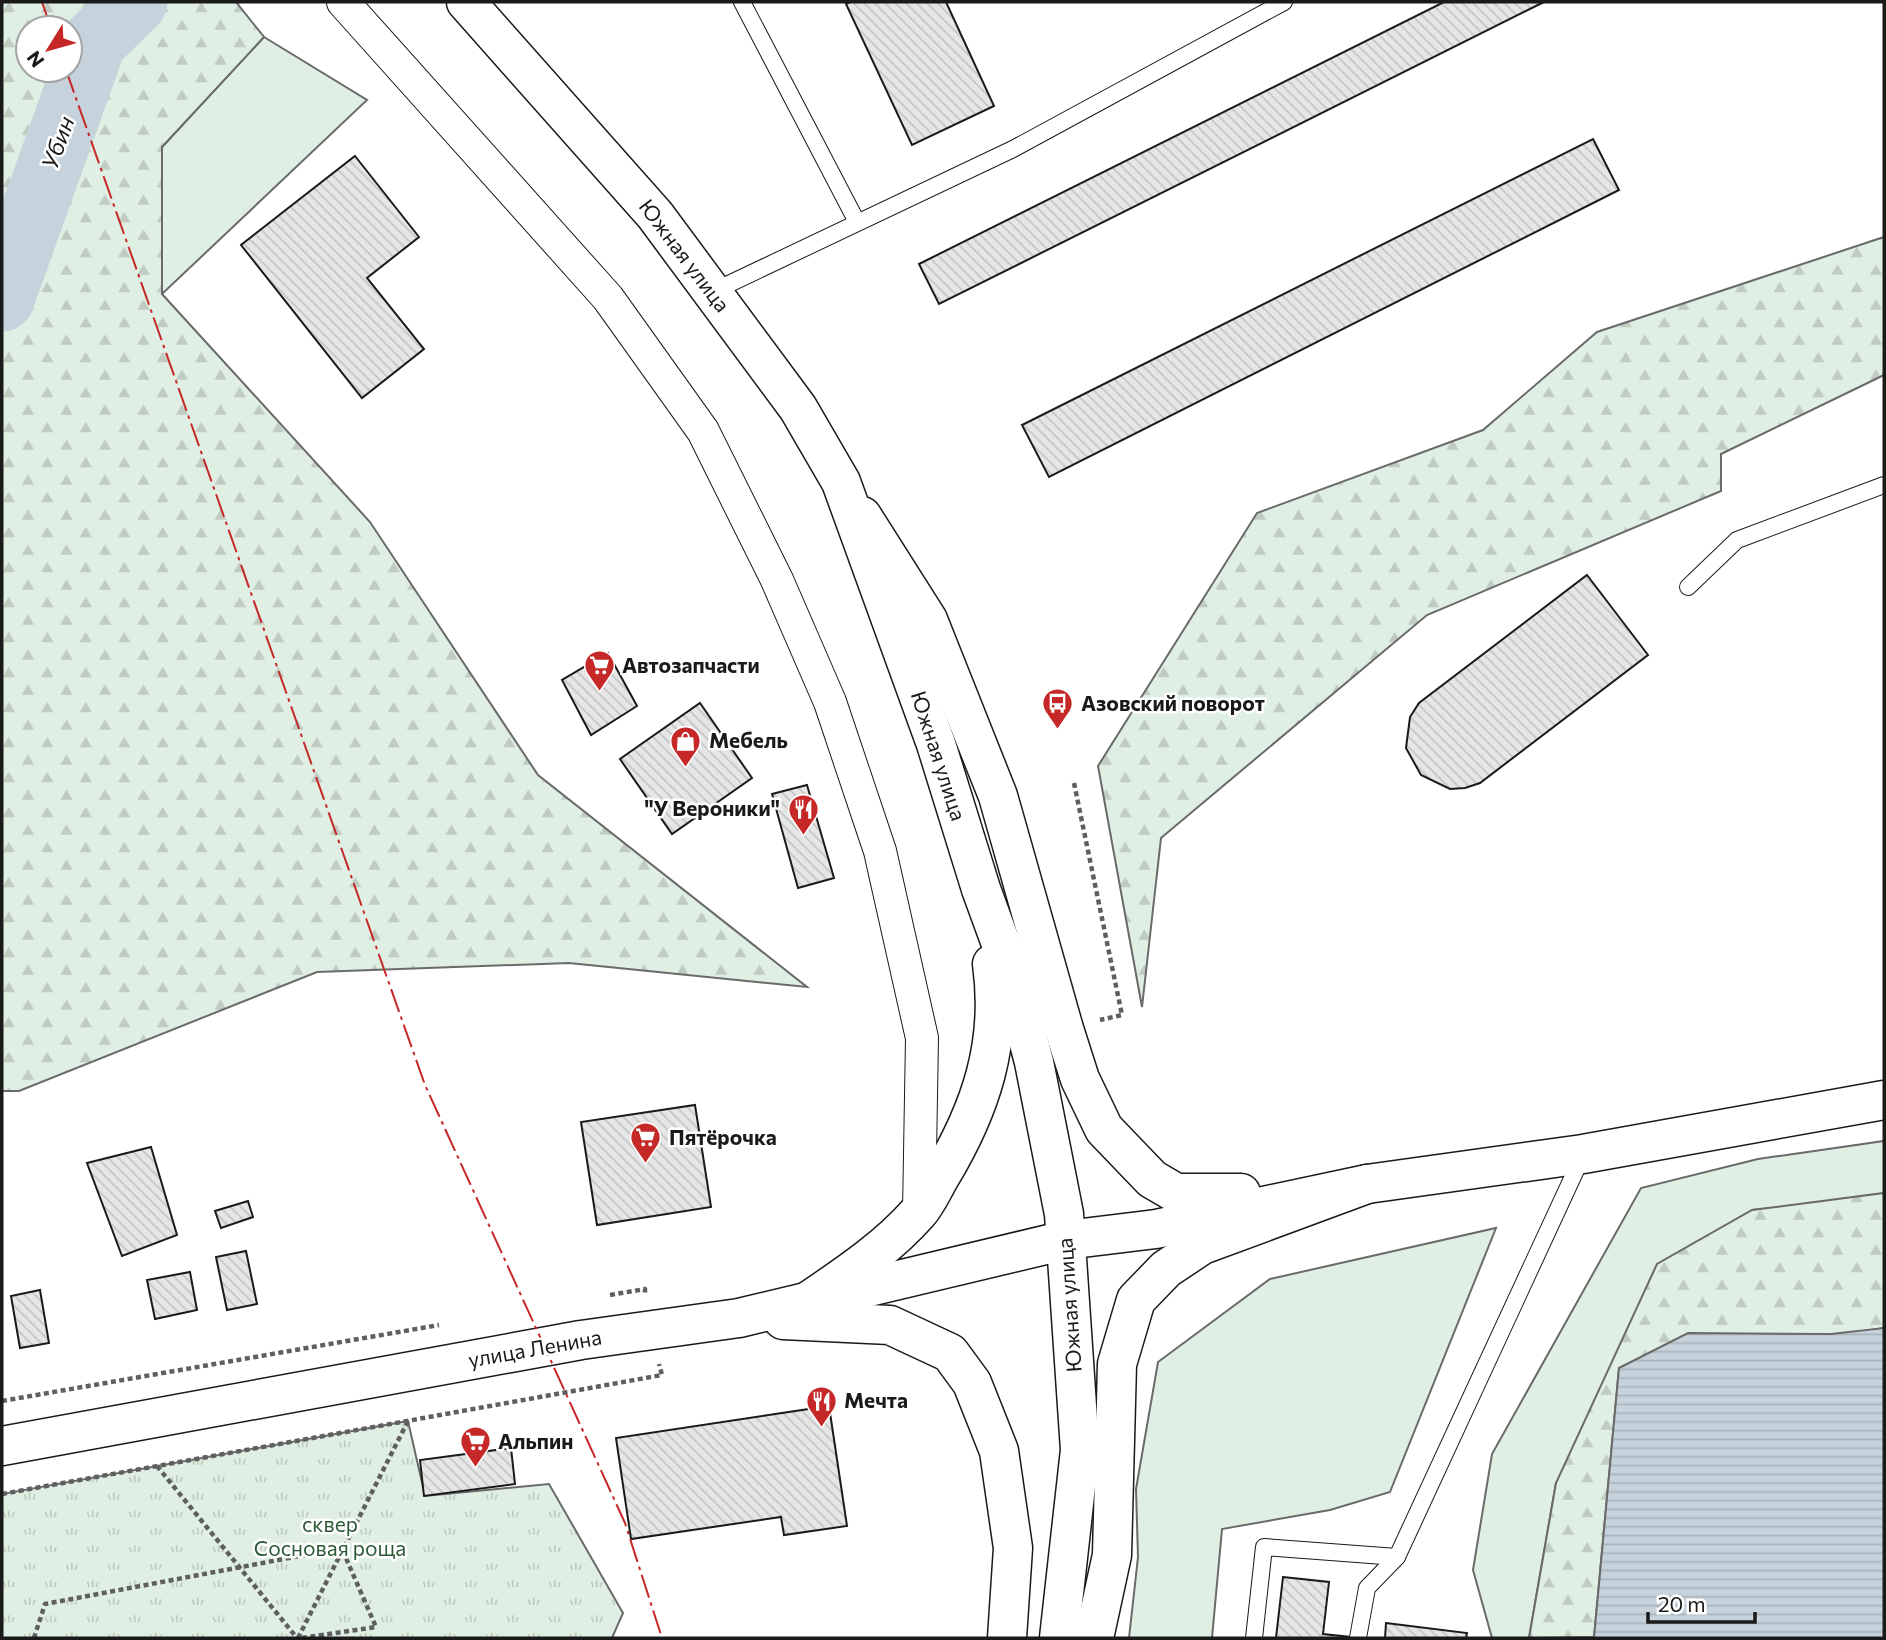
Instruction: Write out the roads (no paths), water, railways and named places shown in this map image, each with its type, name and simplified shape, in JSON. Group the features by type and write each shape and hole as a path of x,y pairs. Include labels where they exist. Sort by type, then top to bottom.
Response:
{"main road":[{"name":"Южная улица","path":"466,2 655,215 798,408 841,482 936,744 981,889 1008,963 1034,1062 1066,1240 1080,1450 1059,1638"},
{"path":"841,482 933,633 999,796 1080,1079 1104,1129 1153,1179 1176,1193 1212,1195 1320,1192 1583,1154 1884,1100"},
{"path":"810,1300 875,1255 919,1212 967,1132 990,1062 996,996 981,889"},
{"path":"1094,1638 1112,1555 1117,1364 1136,1300 1166,1269 1202,1245 1367,1184"},
{"name":"улица Ленина","path":"2,1446 581,1340 739,1318 1066,1240 1156,1228 1320,1192"},
{"path":"739,1318 890,1325 950,1353 972,1382 999,1451 1013,1548 1007,1638"}],"street":[{"path":"343,2 608,298 703,431 777,580 830,702 880,851 922,1038 919,1212"}],"lane":[{"path":"742,2 857,222"},
{"path":"712,292 1013,149 1284,2"},
{"path":"1688,587 1737,540 1884,485"},
{"path":"1358,1638 1367,1588 1397,1557 1583,1154"},
{"path":"1254,1638 1264,1547 1397,1557"}],"waterway":[{"name":"Убин","path":"2,299 94,42 135,2"}],"place":[{"name":"Автозапчасти","path":"599,693"},
{"name":"Азовский поворот","path":"1058,731"},
{"name":"Мебель","path":"686,768"},
{"name":"\"У Вероники\"","path":"803,836"},
{"name":"Пятёрочка","path":"646,1165"},
{"name":"Мечта","path":"821,1428"},
{"name":"Альпин","path":"475,1469"}],"park label":[{"name":"сквер Сосновая роща","path":"330,1537"}]}
